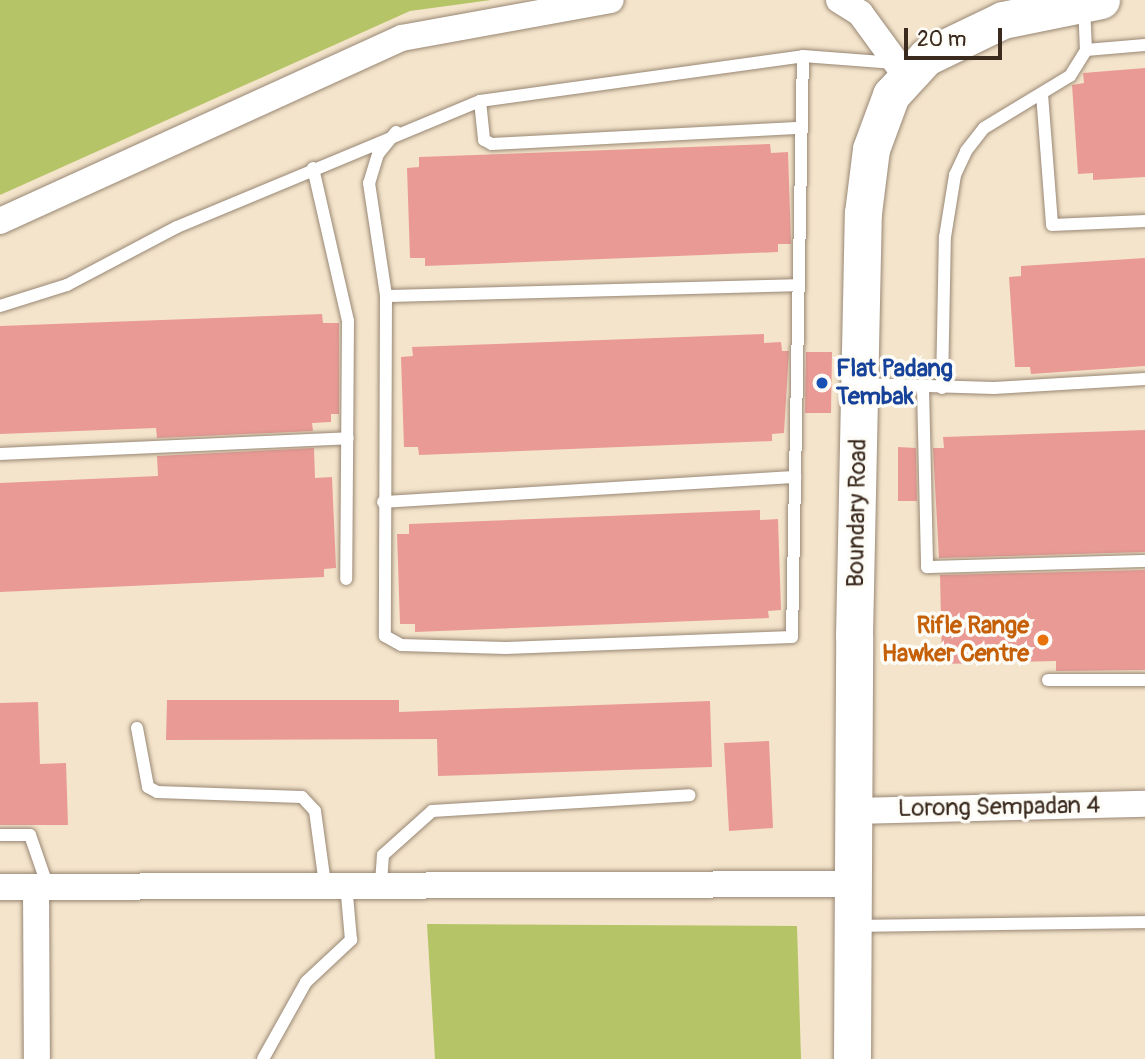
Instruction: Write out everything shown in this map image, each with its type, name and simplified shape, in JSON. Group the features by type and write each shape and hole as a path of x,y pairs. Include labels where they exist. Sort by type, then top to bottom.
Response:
{"street":[{"path":"0,221 402,38 611,0"},
{"path":"839,0 860,13 900,69"},
{"name":"Boundary Road","path":"852,1059 860,384 871,149 879,120 900,69 978,29 1085,3"},
{"name":"Lorong Sempadan 4","path":"853,811 1145,804"},
{"path":"0,887 381,883 853,884"},
{"path":"37,1059 42,887"}],"lane":[{"path":"942,388 945,237 955,175 984,128 1070,76 1086,50 1085,3"},
{"path":"1086,50 1145,46"},
{"path":"396,132 378,154 369,183 386,296 381,625 390,641 646,646 792,637 803,56"},
{"path":"0,306 67,285 177,227 396,132 480,101 803,56 900,69"},
{"path":"1042,94 1052,225 1145,221"},
{"path":"480,101 484,140 492,144 801,128"},
{"path":"313,168 348,321 346,579"},
{"path":"386,296 798,285"},
{"path":"860,384 942,388 1145,379"},
{"path":"923,387 927,567 1145,561"},
{"path":"0,454 348,438"},
{"path":"383,502 795,477"},
{"path":"1048,680 1145,680"},
{"path":"137,728 148,787 157,792 302,797 315,811 351,940 306,982 264,1059"},
{"path":"381,883 383,855 432,811 690,795"},
{"path":"0,835 30,835 42,887"},
{"path":"853,926 1145,922"}],"green space":[{"path":"0,0 491,0 410,11 0,195"},
{"path":"427,924 797,926 801,1059 435,1059"}],"building":[{"path":"1145,68 1145,177 1093,180 1093,173 1078,174 1072,85 1084,83 1083,73"},
{"path":"770,144 771,153 788,152 791,244 778,244 778,252 425,266 425,258 410,258 407,168 419,167 419,157"},
{"path":"1145,258 1145,366 1031,374 1030,367 1015,367 1009,277 1021,276 1021,266"},
{"path":"322,314 323,323 339,323 339,414 331,414 331,422 312,423 313,431 157,438 156,428 0,434 0,326"},
{"path":"764,334 764,343 781,342 782,351 789,351 784,433 772,434 772,441 419,455 418,447 404,447 401,357 413,356 412,347"},
{"name":"Flat Padang Tembak","path":"806,352 832,352 831,413 805,413"},
{"path":"1145,430 1145,552 939,558 933,448 944,448 943,437"},
{"name":"Flat Padang Tembak","path":"898,447 916,448 917,501 898,501"},
{"path":"314,448 315,478 332,477 336,568 324,569 324,577 0,592 0,483 158,476 157,456"},
{"path":"760,510 760,520 778,519 781,610 768,611 769,618 415,632 415,624 400,624 397,534 409,534 409,524"},
{"name":"Rifle Range Hawker Centre","path":"1145,570 1145,670 1056,671 1056,661 942,664 940,575"},
{"path":"167,700 399,700 399,712 710,701 712,767 438,776 437,739 166,740"},
{"path":"38,702 40,764 66,763 68,825 0,825 0,703"},
{"path":"769,741 773,828 729,831 724,743"}],"place":[{"name":"Flat Padang Tembak","path":"822,383"},
{"name":"Rifle Range Hawker Centre","path":"1043,640"}]}
